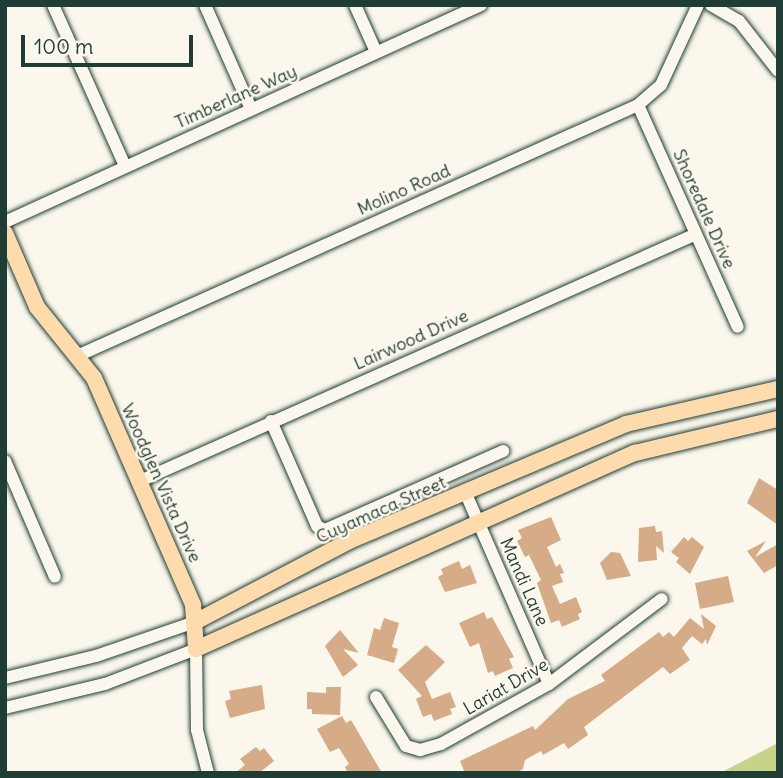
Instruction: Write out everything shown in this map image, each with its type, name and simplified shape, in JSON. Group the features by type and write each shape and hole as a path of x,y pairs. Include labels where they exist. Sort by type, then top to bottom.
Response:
{"main road":[{"name":"Woodglen Vista Drive","path":"5,233 37,307 94,378 194,605 196,649"},
{"name":"Cuyamaca Street","path":"195,622 349,541 466,494 626,424 778,389"},
{"path":"196,649 635,453 778,419"}],"street":[{"path":"53,5 125,166"},
{"path":"205,5 251,109"},
{"path":"355,5 376,52"},
{"name":"Timberlane Way","path":"5,222 481,5"},
{"name":"Molino Road","path":"77,356 638,105 662,85 698,5"},
{"path":"711,5 739,21 778,71"},
{"name":"Shoredale Drive","path":"638,105 738,327"},
{"name":"Lairwood Drive","path":"140,481 696,234"},
{"path":"271,421 317,526 325,530 503,451"},
{"path":"5,461 55,577"},
{"name":"Mandi Lane","path":"466,494 549,684"},
{"name":"Lariat Drive","path":"376,697 406,746 420,750 441,744 549,684 662,599"},
{"name":"Cuyamaca Street","path":"5,678 96,656 195,622"},
{"path":"5,708 105,684 196,649"},
{"name":"Woodglen Vista Drive","path":"196,649 195,717 204,772"}],"green space":[{"path":"778,743 778,773 720,773"}],"building":[{"path":"759,478 778,490 778,525 747,503"},
{"path":"551,517 561,540 547,547 556,567 560,564 564,573 560,574 563,582 552,586 560,604 576,597 582,612 578,614 580,619 562,627 559,620 551,623 537,583 541,580 529,555 525,557 517,541 522,538 518,530"},
{"path":"655,526 656,532 662,531 664,553 656,546 657,560 638,562 639,528"},
{"path":"684,537 688,541 692,537 704,547 690,574 676,562 679,558 671,552"},
{"path":"766,541 755,557 778,544 778,565 764,573 747,551"},
{"path":"611,552 620,553 631,576 607,580 600,563"},
{"path":"459,561 462,569 470,565 477,583 445,592 438,577 443,574 441,569"},
{"path":"728,576 734,602 700,609 695,583"},
{"path":"484,612 487,619 492,617 514,657 509,659 513,668 495,676 493,671 488,673 479,643 470,647 459,623"},
{"path":"701,614 716,626 707,645 706,639 702,644 692,636 682,648 690,660 670,674 663,667 584,727 588,735 568,749 564,743 543,755 541,751 525,760 523,769 516,773 465,773 460,761 533,726 535,730 568,699 605,681 601,675 659,632 663,637 669,632 674,637 690,618 704,629"},
{"path":"384,618 399,623 392,647 398,649 394,663 367,655 374,628 380,630"},
{"path":"340,630 359,653 343,649 358,665 343,677 325,646"},
{"path":"426,645 445,662 425,682 432,699 450,692 456,707 450,709 452,714 434,721 431,714 423,717 416,699 422,696 398,670"},
{"path":"262,685 265,709 230,718 225,701 231,699 229,691"},
{"path":"326,687 341,687 340,715 312,714 312,709 307,709 307,692 326,693"},
{"path":"342,716 346,723 351,720 382,773 348,773 345,767 349,764 339,748 330,752 317,729"},
{"path":"256,747 260,751 264,748 274,761 259,773 235,773 245,765 240,759"}]}
